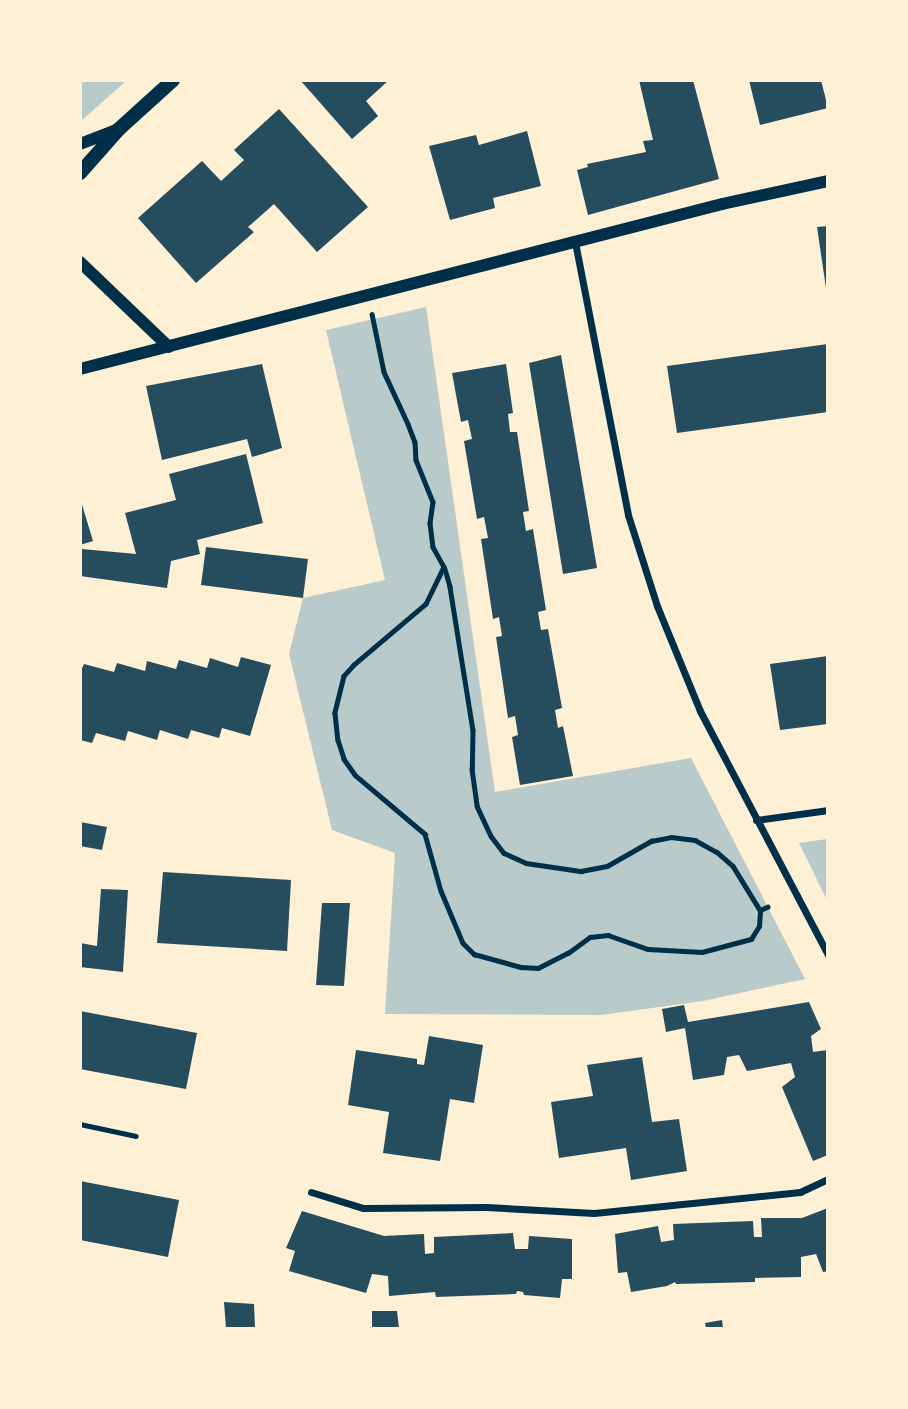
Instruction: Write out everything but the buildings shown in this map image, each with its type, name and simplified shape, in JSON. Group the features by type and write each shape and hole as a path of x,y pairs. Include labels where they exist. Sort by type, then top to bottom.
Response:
{"main road":[{"path":"80,173 119,129 173,80"}],"street":[{"path":"80,144 119,129"},
{"path":"80,369 575,242 828,181"},
{"path":"575,242 618,465 639,555 675,655 700,711 828,955"},
{"path":"80,262 169,347"},
{"path":"756,820 828,810"},
{"path":"311,1192 363,1208 486,1206 594,1213 800,1192 828,1179"}],"path":[{"path":"367,296 382,352 384,372 415,442 416,460 433,502 430,523 433,547 444,567 450,587 473,730 472,769 477,806 491,836 504,853 526,863 581,871 607,866 651,841 671,837 695,840 717,852 733,866 760,910 760,926 751,939 702,952 648,949 607,935 590,937 568,953 538,968 521,967 474,954 463,943 441,891 425,834 355,775 344,758 335,713 344,677 354,665 426,604 444,567"},
{"path":"760,910 767,907"},
{"path":"80,1124 136,1136"}],"shaded area":[{"path":"81,80 126,80 126,81 81,121"},
{"path":"426,307 495,792 691,758 805,979 703,1001 601,1015 385,1014 395,853 332,830 289,654 303,598 385,580 326,330"},
{"path":"828,839 827,900 799,843"}]}
